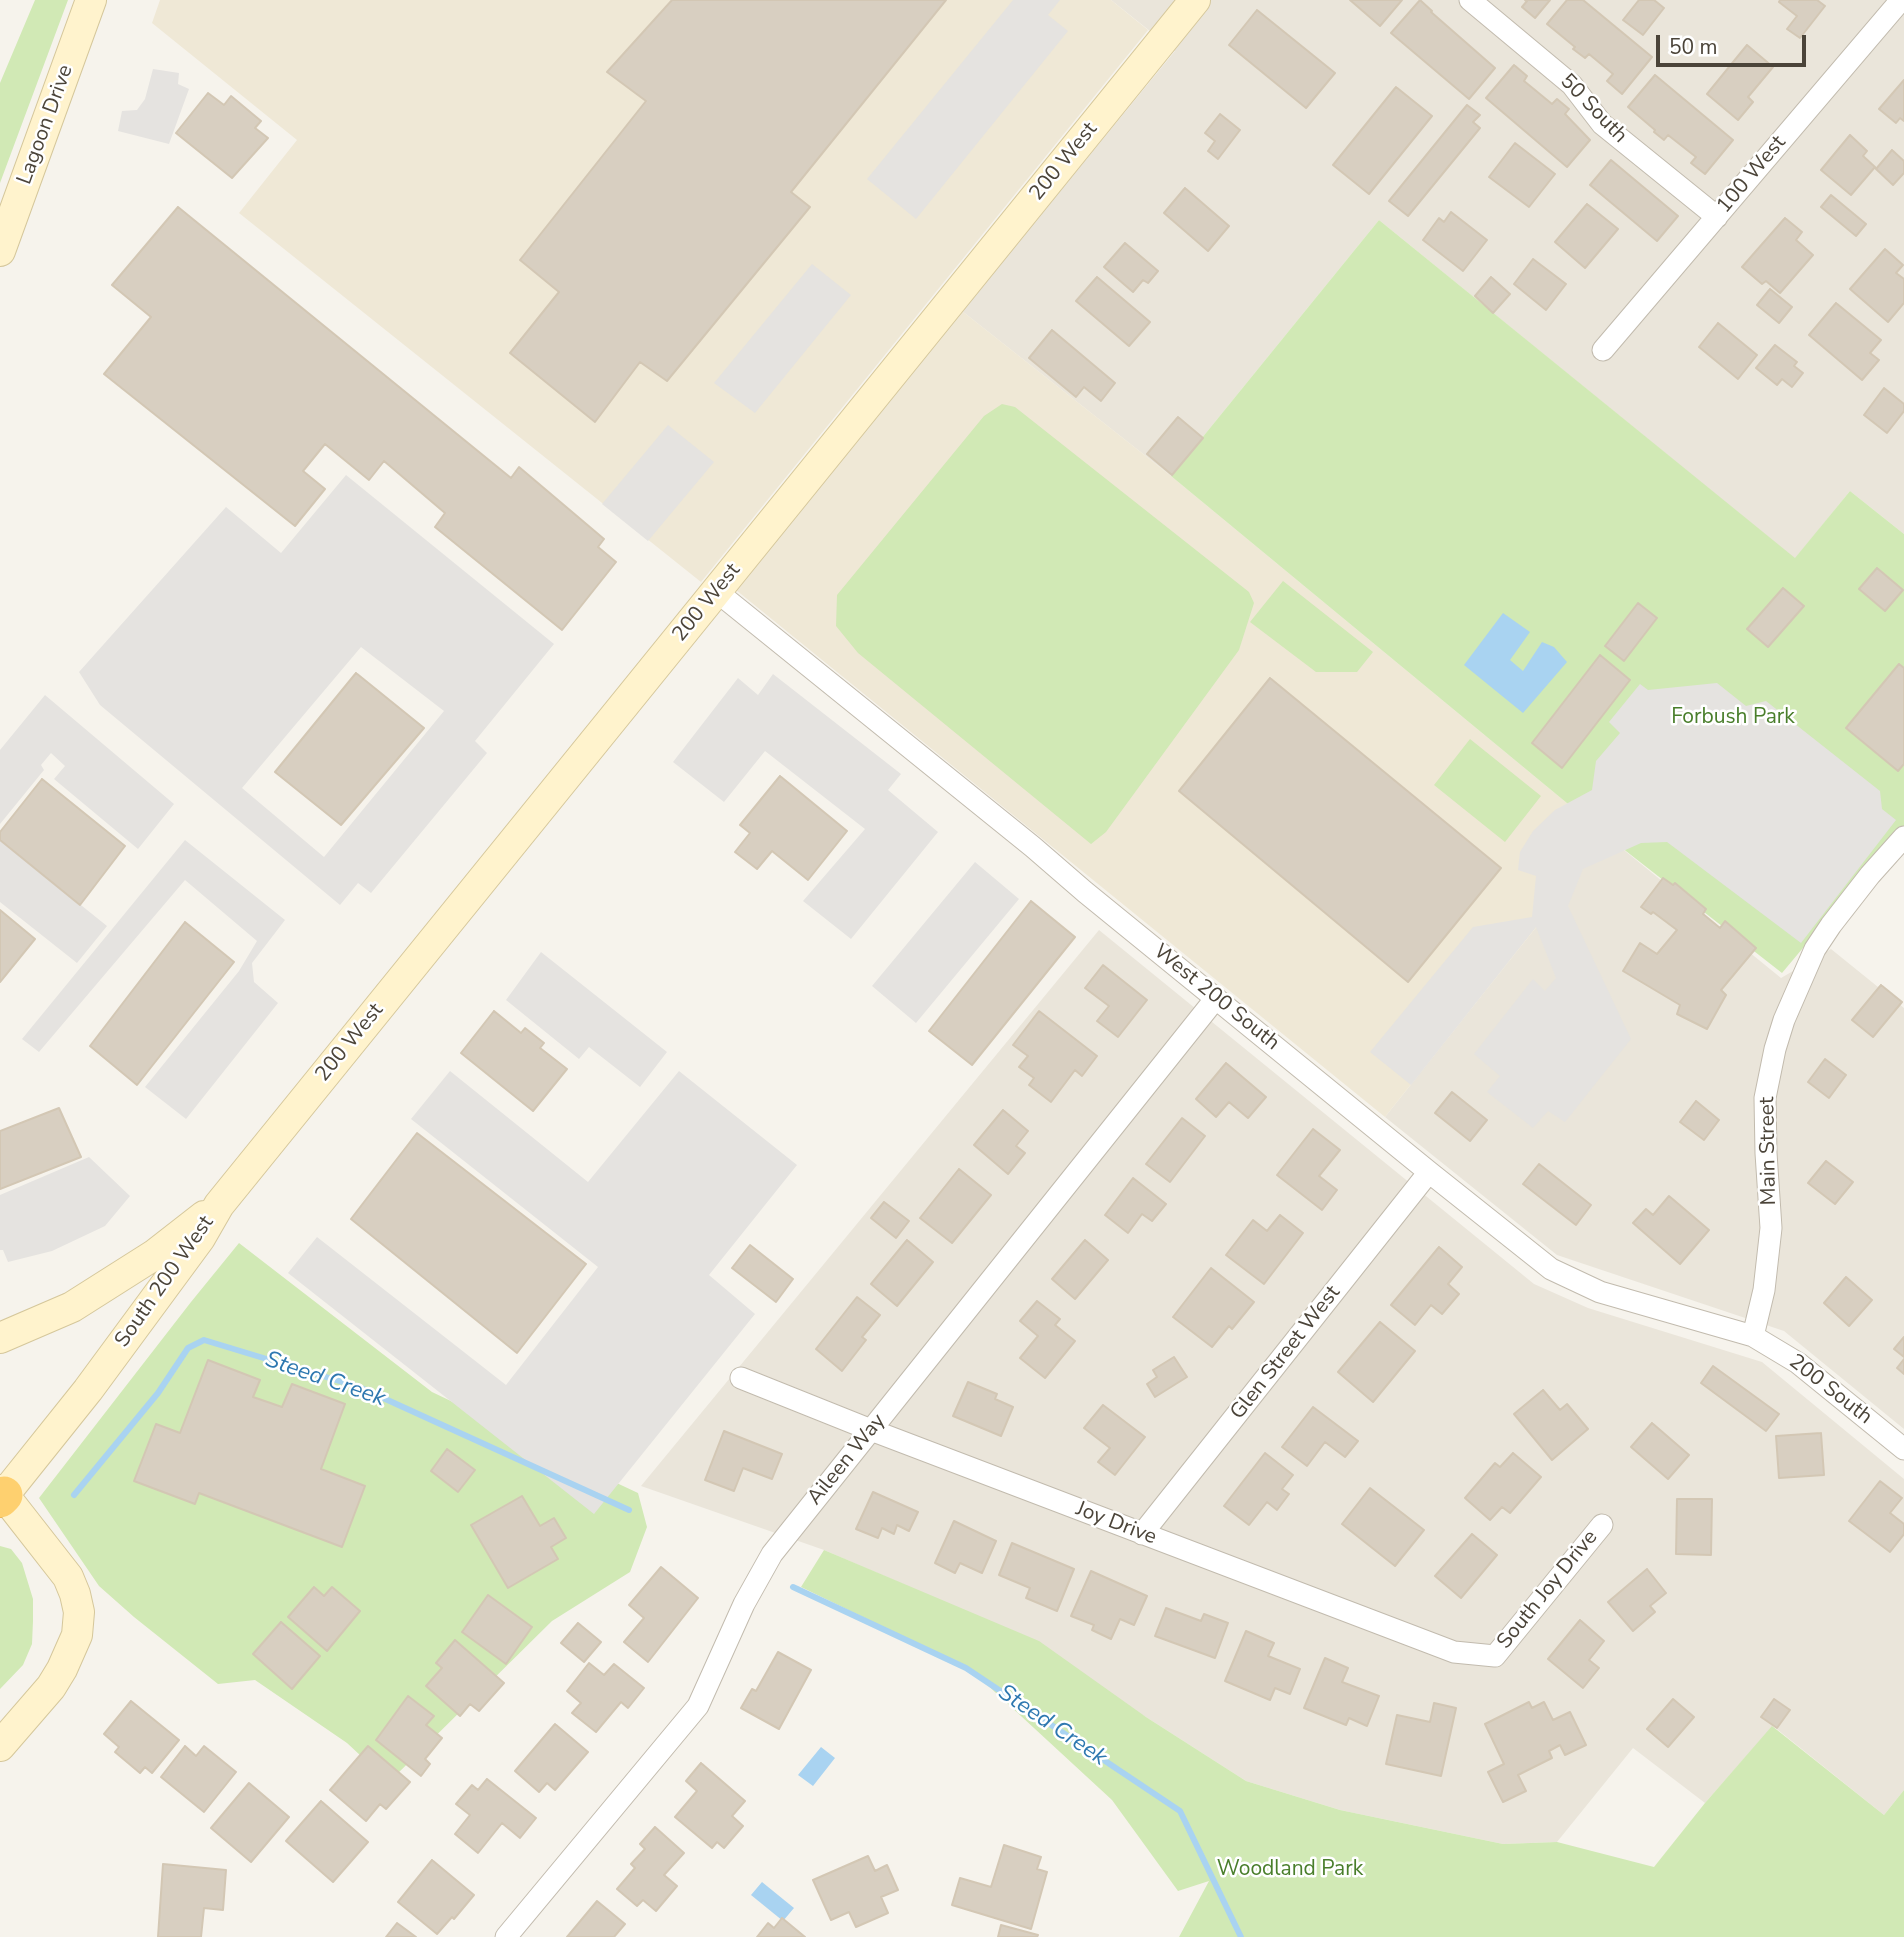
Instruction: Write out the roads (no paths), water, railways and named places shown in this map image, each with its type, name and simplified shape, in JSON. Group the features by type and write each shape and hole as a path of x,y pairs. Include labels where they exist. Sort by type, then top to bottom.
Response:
{"main road":[{"name":"Lagoon Drive","path":"0,251 91,0"},
{"name":"200 West","path":"219,1205 1195,0"},
{"name":"South 200 West","path":"0,1338 72,1307 154,1255 219,1205"},
{"name":"South 200 West","path":"1,1495 95,1381 200,1238 219,1205"},
{"path":"0,1746 62,1669 76,1641 79,1621 78,1602 68,1577 1,1495"}],"street":[{"name":"50 South","path":"1470,0 1572,85 1602,124 1717,217"},
{"name":"100 West","path":"1603,350 1901,0"},
{"name":"West 200 South","path":"716,591 1551,1269 1600,1292 1753,1336"},
{"name":"Main Street","path":"1753,1336 1764,1290 1771,1228 1765,1098 1774,1049 1815,949 1870,875 1904,837"},
{"name":"Aileen Way","path":"506,1937 698,1706 744,1604 772,1554 1216,998"},
{"name":"Glen Street West","path":"1143,1534 1429,1172"},
{"name":"200 South","path":"1753,1336 1798,1363 1904,1449"},
{"name":"Joy Drive","path":"741,1378 1454,1652 1495,1656"},
{"name":"South Joy Drive","path":"1495,1656 1602,1525"}],"water":[{"path":"1503,613 1530,632 1510,660 1523,671 1542,642 1554,647 1567,662 1523,713 1464,665"},
{"path":"821,1747 835,1758 813,1786 798,1775"},
{"path":"762,1882 794,1908 783,1921 751,1895"}],"waterway":[{"name":"Steed Creek","path":"74,1495 158,1393 188,1348 204,1340 359,1387 629,1510"},
{"name":"Steed Creek","path":"793,1587 966,1668 1180,1811 1241,1937"}],"park label":[{"name":"Forbush Park","path":"1733,718"},
{"name":"Woodland Park","path":"1290,1870"}]}
